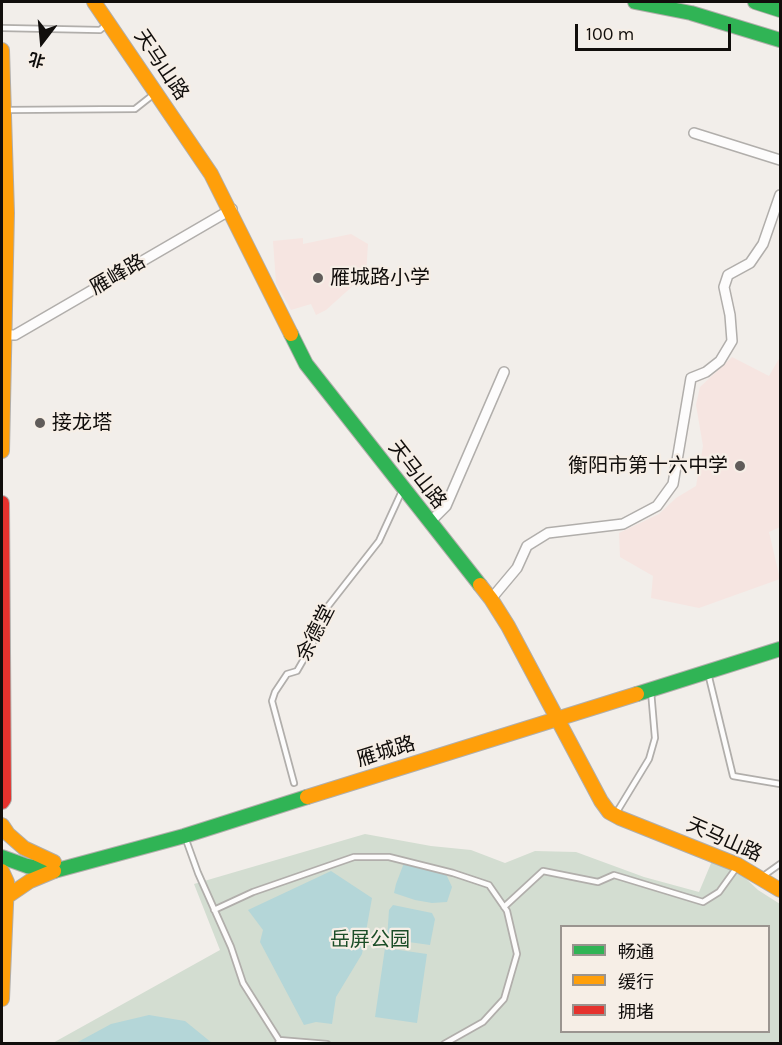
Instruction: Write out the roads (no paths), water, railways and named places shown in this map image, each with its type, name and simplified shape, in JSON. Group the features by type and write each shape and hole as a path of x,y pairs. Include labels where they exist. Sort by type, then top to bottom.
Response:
{"main road":[{"name":"天马山路","path":"94,2 211,174 310,362 493,597 604,796 618,810 742,859 780,882"},
{"name":"天马山路","path":"102,2 213,170 306,364 403,489 493,597"},
{"path":"635,2 691,13 780,40"},
{"path":"754,2 780,10"},
{"path":"2,50 7,213 2,451"},
{"path":"2,503 4,799 2,802"},
{"name":"雁城路","path":"2,857 27,866 54,866 184,836 780,642"},
{"name":"雁城路","path":"2,847 54,866 558,715 651,690 780,649"},
{"name":"天马山路","path":"558,715 601,801 609,812 738,865 780,890"},
{"path":"2,825 8,834 24,848 54,866 4,901"},
{"path":"2,871 7,882 4,901 2,999"}],"street":[{"path":"694,133 780,160"},
{"path":"493,597 517,568 527,546 548,533 623,524 657,506 673,484 692,378 720,362 732,341 730,315 724,287 728,275 750,263 763,244 780,195"},
{"name":"雁峰路","path":"3,335 15,335 231,209"},
{"path":"433,519 446,506 504,372"}],"lane":[{"path":"2,28 100,30 109,22"},
{"path":"3,110 135,109 156,92"},
{"name":"余德堂","path":"294,783 272,701 275,692 286,674 297,671 312,645 325,610 379,541 403,489"},
{"path":"708,672 734,776 780,784"},
{"path":"618,810 649,759 655,738 651,690"},
{"path":"184,836 231,947 243,983 280,1042 327,1044"},
{"path":"214,910 253,892 354,857 389,857 453,873 489,885 507,911 517,954 504,999 483,1022 444,1044"},
{"path":"766,874 780,864"},
{"path":"504,907 543,871 598,882 614,875 703,902 720,892 738,865"}],"water":[{"path":"404,863 446,874 452,887 447,902 432,903 394,893"},
{"path":"331,871 372,898 362,954 336,997 332,1024 316,1022 304,1025 260,942 263,930 248,910"},
{"path":"393,905 432,913 435,919 430,945 387,939 389,910"},
{"path":"385,948 427,954 417,1023 375,1017"},
{"path":"149,1015 185,1021 212,1043 76,1043 111,1024"}],"place":[{"name":"雁城路小学","path":"318,278"},
{"name":"接龙塔","path":"40,423"},
{"name":"衡阳市第十六中学","path":"740,466"}],"park label":[{"name":"岳屏公园","path":"370,940"}]}
